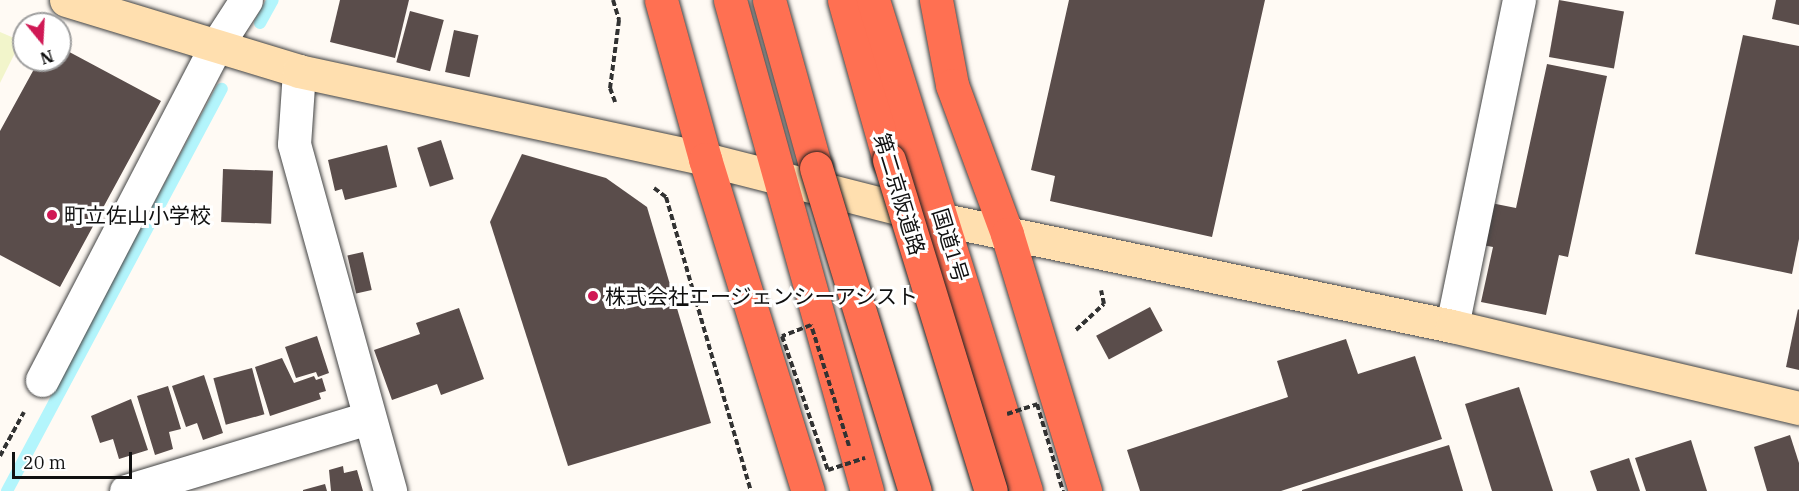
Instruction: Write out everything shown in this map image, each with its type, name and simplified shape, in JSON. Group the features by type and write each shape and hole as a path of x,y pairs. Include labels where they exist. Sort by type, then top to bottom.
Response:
{"highway":[{"path":"661,0 705,159 808,491"},
{"path":"730,0 867,491"},
{"path":"769,0 915,491"},
{"name":"第二京阪道路","path":"844,0 991,491"},
{"name":"国道1号","path":"873,0 944,220 1026,491"},
{"path":"917,0 952,85 1007,234 1084,491"},
{"path":"936,0 952,85"}],"street":[{"path":"66,0 215,48 299,71 705,159 780,180 944,220 1452,326 1799,408"},
{"path":"42,380 215,48 246,0"},
{"path":"1452,326 1519,0"},
{"path":"299,71 294,144 390,491"},
{"path":"126,491 368,418"}],"path":[{"path":"613,0 619,20 610,88 637,175 666,197 751,491"},
{"path":"0,456 42,380"}],"green space":[{"path":"0,32 12,37 12,59 0,83"}],"building":[{"path":"340,0 409,0 395,58 330,42"},
{"path":"1069,0 1265,0 1212,237 1050,201 1055,176 1031,170"},
{"path":"1559,0 1624,11 1614,69 1549,57"},
{"path":"1776,0 1799,0 1799,25 1772,19"},
{"path":"410,11 444,20 430,71 396,62"},
{"path":"454,30 478,35 470,77 445,72"},
{"path":"1743,35 1799,46 1799,239 1792,274 1695,254"},
{"name":"町立佐山小学校","path":"72,53 161,101 60,287 0,255 0,131 32,72 72,72"},
{"path":"1547,64 1607,76 1568,257 1559,255 1546,315 1481,302 1493,247 1477,244 1486,202 1516,208"},
{"path":"441,140 454,179 430,187 417,148"},
{"path":"387,145 397,187 345,200 342,189 335,191 328,160"},
{"name":"株式会社エージェンシーアシスト","path":"522,154 606,178 647,207 711,423 568,466 490,222"},
{"path":"223,169 273,171 271,224 221,222"},
{"path":"363,252 372,290 356,294 347,256"},
{"path":"1150,307 1163,331 1109,359 1096,336"},
{"path":"459,308 484,379 441,395 437,384 392,400 374,350 420,334 416,323"},
{"path":"1799,310 1799,370 1786,367"},
{"path":"317,336 329,373 318,377 316,372 296,378 285,347"},
{"path":"1346,339 1358,374 1415,356 1442,439 1281,491 1140,491 1127,450 1288,397 1277,361"},
{"path":"282,358 294,383 314,376 316,380 322,378 326,391 319,393 321,399 270,416 255,367"},
{"path":"252,368 264,414 226,425 213,378"},
{"path":"204,375 223,433 203,440 197,423 186,427 172,386"},
{"path":"168,386 181,429 169,432 173,449 155,455 137,396"},
{"path":"1519,387 1553,491 1492,491 1465,404"},
{"path":"131,399 148,450 119,459 113,439 100,443 91,416"},
{"path":"1790,435 1799,463 1799,491 1767,491 1754,447"},
{"path":"1691,440 1707,491 1646,491 1635,458"},
{"path":"1449,445 1463,491 1302,491 1302,490"},
{"path":"1629,458 1640,491 1597,491 1590,471"},
{"path":"343,466 344,473 357,470 363,491 331,491 329,470"},
{"path":"325,484 327,491 303,491 303,490"}],"waterway":[{"path":"260,23 273,0"},
{"path":"7,491 222,89"}],"place":[{"name":"町立佐山小学校","path":"52,215"},
{"name":"株式会社エージェンシーアシスト","path":"593,296"}]}
